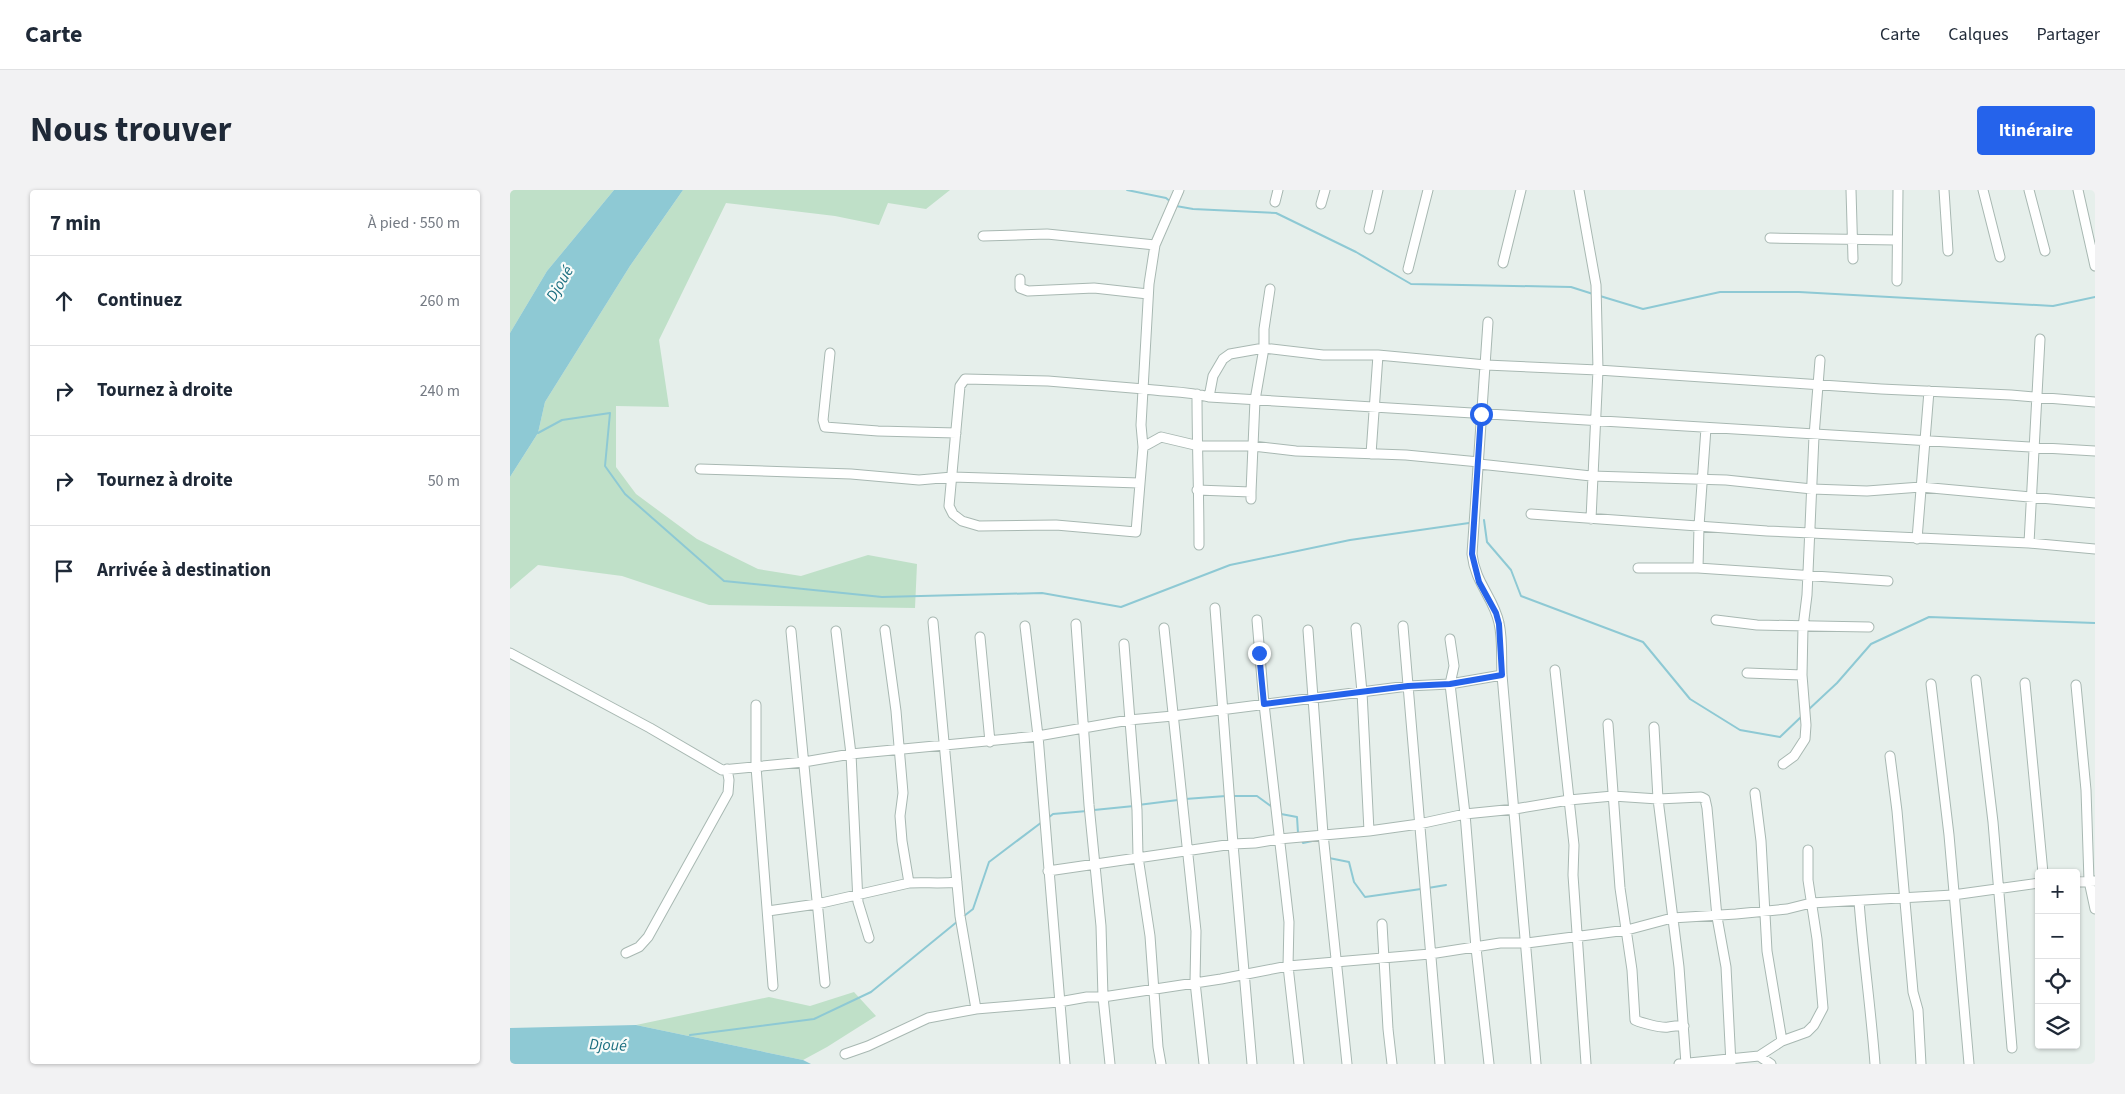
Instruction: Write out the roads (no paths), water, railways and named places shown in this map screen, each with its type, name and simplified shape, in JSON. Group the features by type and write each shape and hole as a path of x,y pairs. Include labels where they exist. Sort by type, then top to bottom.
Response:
{"street":[{"path":"1179,190 1155,245 1148,294 1144,389 1141,424 1143,447 1136,532 1056,525 979,526 962,521 953,514 948,506 960,386 965,379 1048,381 1144,389 1197,394 1210,397 1481,414 1596,419 1814,436 2095,451"},
{"path":"1275,202 1278,190"},
{"path":"1321,204 1325,190"},
{"path":"1369,228 1378,190"},
{"path":"1408,269 1428,190"},
{"path":"1503,263 1521,190"},
{"path":"1579,190 1596,285 1598,370 1591,476 1591,519"},
{"path":"1851,190 1854,259"},
{"path":"1898,190 1898,281"},
{"path":"1944,190 1948,251"},
{"path":"1983,190 2000,257"},
{"path":"2029,190 2045,251"},
{"path":"2078,190 2095,266"},
{"path":"983,236 1047,234 1155,245"},
{"path":"1770,238 1897,240"},
{"path":"1020,279 1020,288 1028,291 1094,288 1148,294"},
{"path":"1197,490 1251,495 1255,400 1264,348 1264,329 1270,289"},
{"path":"1488,322 1473,564 1479,582 1496,613 1499,624 1536,1064"},
{"path":"2028,543 2040,338"},
{"path":"1210,397 1213,376 1223,359 1230,354 1264,348 1323,355 1378,355 1486,366 1598,370 2095,402"},
{"path":"830,353 824,426 850,429 956,433"},
{"path":"1371,454 1378,355"},
{"path":"1783,764 1794,756 1805,739 1806,725 1802,676 1803,627 1808,576 1814,436 1820,360"},
{"path":"1917,539 1929,391"},
{"path":"1197,394 1199,545"},
{"path":"1698,568 1706,428"},
{"path":"1143,447 1161,436 1199,446 1253,446 1296,451 1406,455 1591,476 1703,478 1812,489 1867,491 1921,487 2095,503"},
{"path":"700,469 851,474 919,480 952,477 1139,484"},
{"path":"1531,514 1917,539 2028,543 2095,550"},
{"path":"1638,568 1698,568 1888,581"},
{"path":"1215,608 1232,844 1252,1064"},
{"path":"1257,620 1264,704 1289,922 1288,966 1299,1064"},
{"path":"1716,620 1757,625 1803,627 1869,626"},
{"path":"933,622 960,916 976,1009"},
{"path":"1076,624 1089,805 1101,926 1103,997 1110,1064"},
{"path":"1026,626 1038,736 1065,1064"},
{"path":"1403,626 1440,1064"},
{"path":"1164,628 1186,851 1196,931 1195,982 1204,1064"},
{"path":"1356,628 1362,692 1369,831"},
{"path":"885,630 903,793 900,816 902,841 909,883"},
{"path":"1308,630 1323,834 1347,1064"},
{"path":"791,631 825,983"},
{"path":"836,631 851,754 860,909 869,938"},
{"path":"980,637 990,742"},
{"path":"1450,639 1454,666 1450,684 1465,814 1476,948 1489,1064"},
{"path":"1124,644 1137,810 1138,857 1150,936 1158,1047 1161,1064"},
{"path":"510,653 650,728 722,770 804,762 851,754 944,744 990,742 1038,736 1129,720 1408,686 1450,684 1502,675"},
{"path":"1555,670 1574,845 1573,875 1586,1064"},
{"path":"1746,673 1802,676"},
{"path":"1976,680 1993,822 2012,1048"},
{"path":"2025,683 2043,869"},
{"path":"1931,684 1948,836 1969,1064"},
{"path":"2076,685 2095,909"},
{"path":"756,704 756,767 773,986"},
{"path":"1608,724 1620,888 1627,930 1635,1020 1643,1024 1666,1027 1684,1026"},
{"path":"1654,727 1658,798 1684,1026 1683,1064 1731,1061 1759,1056 1782,1041 1808,1032 1814,1025 1823,1008 1817,939 1808,880 1808,850"},
{"path":"1890,756 1898,820 1913,992 1918,1010 1921,1064"},
{"path":"626,953 639,947 648,937 699,847 728,793 729,780 727,769"},
{"path":"1755,793 1761,841 1767,951 1782,1041"},
{"path":"1048,871 1232,844 1369,831 1419,824 1465,814 1515,809 1569,800 1613,796 1705,799 1713,861 1717,916 1726,967 1731,1061"},
{"path":"768,911 817,904 909,883 940,884 957,882"},
{"path":"845,1054 868,1046 928,1018 976,1009 1059,1002 1087,996 1103,997 1288,966 1430,954 1500,943 1527,942 1627,930 1672,918 1717,916 1787,909 1811,903 1953,895 2035,884"},
{"path":"1859,901 1864,968 1875,1064"},
{"path":"1382,924 1392,1064"},
{"path":"1759,1056 1770,1064"}],"water":[{"name":"Djoué","path":"614,190 683,190 630,266 545,402 538,433 510,477 510,333 547,271"},
{"name":"Djoué","path":"636,1025 803,1060 811,1064 510,1064 510,1028"}],"waterway":[{"path":"1127,190 1166,198 1171,202"},
{"path":"1176,206 1193,209 1276,213 1356,252 1411,284 1571,287 1593,294"},
{"path":"1600,296 1643,309 1720,292 1799,292 2053,306 2095,297"},
{"path":"538,433 562,420 610,413 605,466 625,494 724,581 882,597 1042,593 1121,607 1230,565 1350,540 1469,523"},
{"path":"1484,520 1487,542 1511,570 1521,596 1643,642 1690,699 1740,730 1780,737 1802,716"},
{"path":"1807,711 1837,683 1871,644 1929,617 2095,623"},
{"path":"1185,799 1226,796"},
{"path":"1233,796 1257,796 1272,807"},
{"path":"1138,805 1178,800"},
{"path":"1094,810 1134,806"},
{"path":"1048,818 1053,814 1087,811"},
{"path":"1281,814 1297,817 1298,833"},
{"path":"964,916 973,909 989,862 1042,822"},
{"path":"1302,840 1303,843 1317,840"},
{"path":"1329,858 1349,862 1354,882 1365,897 1421,889"},
{"path":"1428,888 1446,885"},
{"path":"690,1035 814,1019 871,992 958,921"}]}
